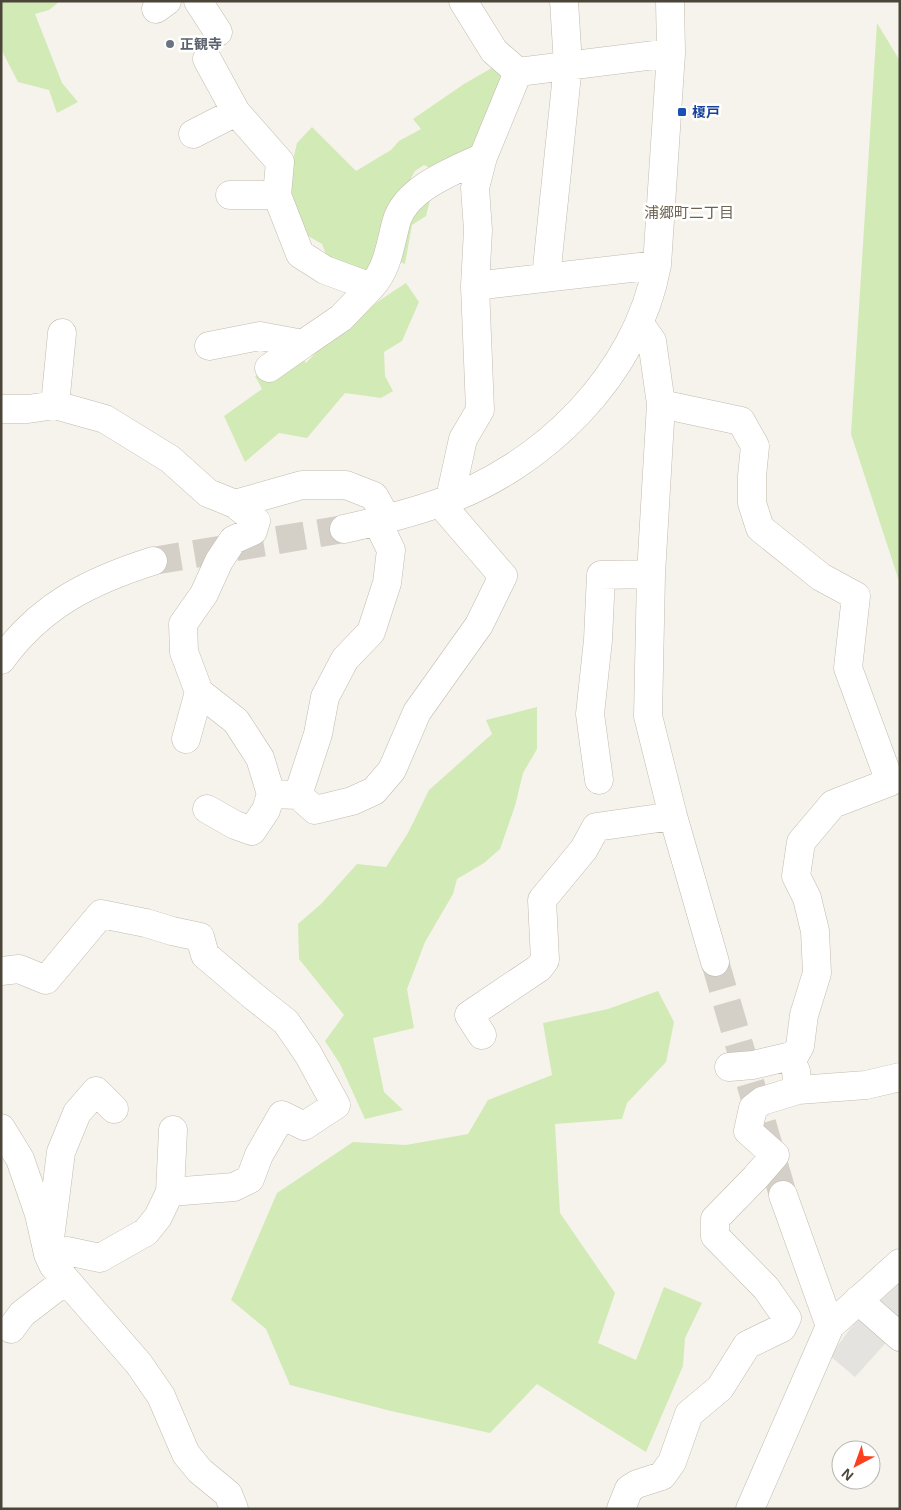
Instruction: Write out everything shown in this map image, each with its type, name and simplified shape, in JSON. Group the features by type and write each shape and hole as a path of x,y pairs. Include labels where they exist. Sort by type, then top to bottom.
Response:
{"street":[{"path":"198,1 218,32"},
{"path":"462,1 494,51 518,72 671,53"},
{"path":"546,277 568,65 564,1"},
{"path":"344,530 445,501 505,473 540,448 575,418 619,364 640,324 653,289 657,265 671,53 670,1"},
{"path":"207,59 236,112 280,162 277,196 300,254 326,270 371,286"},
{"path":"445,501 463,439 480,410 475,286 478,230 475,188 483,157 518,72"},
{"path":"193,134 236,112"},
{"path":"269,368 341,318 379,279 389,256 397,220 412,196 438,178 483,157"},
{"path":"230,195 277,196"},
{"path":"475,286 657,265"},
{"path":"640,324 652,342 661,404 651,574 648,716 673,816 715,962"},
{"path":"55,405 62,334"},
{"path":"209,346 260,336 304,344"},
{"path":"661,404 741,421 755,446 752,503 760,528 821,577 856,596 848,668 890,782 834,804 801,842 796,876 807,898 815,931 818,973 804,1015 800,1046 795,1055 798,1090"},
{"path":"1,409 28,409 55,405 105,419 170,458 208,493 235,504 256,521 254,531 233,540 219,561 204,594 183,624 184,652 199,692 236,721 260,758 271,794 266,810 252,831 235,825 207,809"},
{"path":"235,504 302,485 346,485 374,496 391,550 387,584 371,632 345,659 325,696 318,734 298,795"},
{"path":"271,794 298,795 315,810 352,801 374,791 392,770 417,712 479,625 502,576 445,501"},
{"path":"1,660 14,641 44,614 76,591 115,573 153,561"},
{"path":"599,780 590,714 598,640 601,575 651,574"},
{"path":"186,739 199,692"},
{"path":"482,1035 469,1014 539,968 545,960 542,900 584,849 596,827 673,816"},
{"path":"1,971 19,969 46,980 101,914 200,937 205,955 286,1022 308,1054 336,1105 304,1126 282,1115 259,1155 250,1179 234,1187 170,1192"},
{"path":"729,1067 795,1055"},
{"path":"621,1509 629,1489 637,1484 662,1476 672,1462 690,1414 720,1388 747,1345 782,1328 787,1318 766,1288 716,1236 715,1219 775,1155 748,1131 753,1108 762,1101 798,1090 866,1085 900,1077"},
{"path":"48,1254 61,1152 77,1113 96,1091 114,1109"},
{"path":"1,1128 20,1159 39,1214 48,1254 53,1265 139,1364 161,1396 186,1454 200,1471 228,1494 234,1509"},
{"path":"48,1254 67,1252 100,1258 146,1232 158,1217 170,1192 173,1130"},
{"path":"783,1195 830,1326"},
{"path":"750,1509 830,1326 900,1263"},
{"path":"11,1329 22,1314 65,1281"},
{"path":"858,1300 900,1338"}],"green space":[{"path":"1,1 60,1 49,10 35,14 62,83 78,102 57,113 49,90 18,82 1,49"},
{"path":"877,23 900,61 900,584 851,434"},
{"path":"497,65 507,76 475,153 438,172 424,165 415,171 407,185 431,196 426,216 412,225 405,264 394,259 368,273 327,257 322,244 298,230 289,204 291,169 297,143 312,127 356,171 391,150 399,141 421,129 413,119 464,84"},
{"path":"406,283 419,302 402,341 384,352 385,376 393,391 381,398 345,393 307,438 279,433 245,462 224,416 262,389 255,376 299,353 306,363 353,320"},
{"path":"537,707 537,749 523,773 515,806 500,849 484,863 457,879 453,894 425,942 407,989 414,1028 373,1038 384,1092 403,1110 365,1119 340,1064 325,1041 344,1015 299,959 298,924 321,904 357,864 386,867 408,833 429,790 492,734 486,720"},
{"path":"658,991 674,1022 666,1062 627,1103 622,1119 555,1124 560,1213 615,1293 598,1343 636,1360 664,1287 702,1303 685,1338 683,1366 646,1452 537,1384 490,1433 391,1411 290,1385 266,1329 231,1300 277,1193 353,1142 406,1145 468,1134 488,1100 552,1075 543,1023 608,1009"}],"shaded area":[{"path":"900,1275 900,1327 870,1301"},
{"path":"864,1310 892,1336 855,1377 830,1356"}],"tunnel":[{"path":"153,561 344,529"},
{"path":"715,962 783,1195"}],"place":[{"name":"正観寺","path":"170,44"},
{"name":"榎戸","path":"682,112"}],"district":[{"name":"浦郷町二丁目","path":"689,213"}]}
